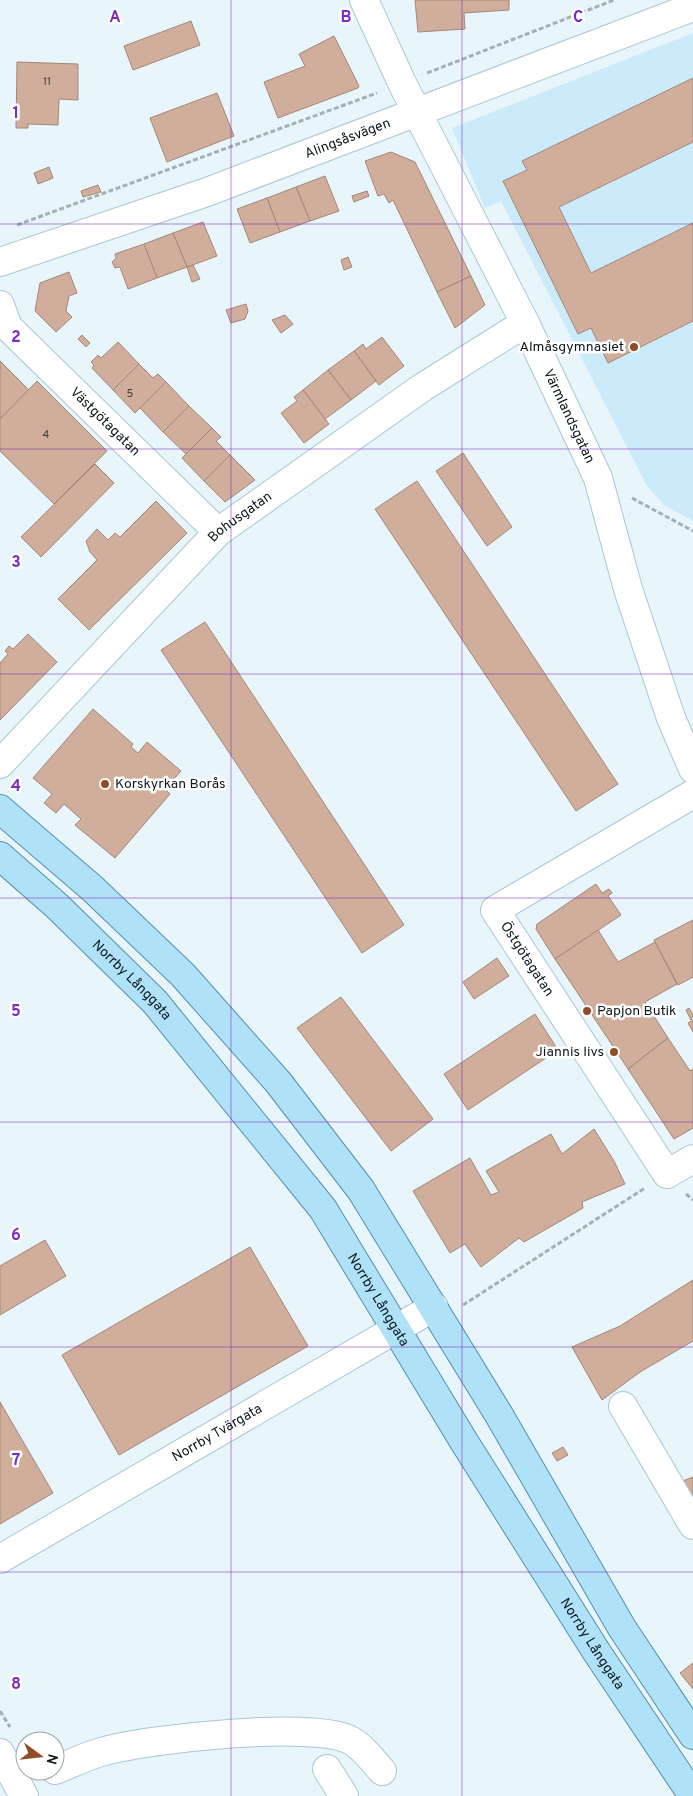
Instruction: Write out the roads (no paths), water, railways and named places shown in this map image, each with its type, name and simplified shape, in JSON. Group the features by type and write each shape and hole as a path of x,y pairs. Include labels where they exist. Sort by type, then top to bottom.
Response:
{"main road":[{"path":"0,809 93,889 183,975 278,1082 361,1190 447,1308 499,1415 622,1628 693,1735"},
{"name":"Norrby Långgata","path":"0,856 57,906 155,1002 323,1209 463,1440 580,1626 693,1796"}],"street":[{"name":"Värmlandsgatan","path":"364,0 402,83 525,324 598,478 631,598 671,718 693,769"},
{"name":"Alingsåsvägen","path":"0,262 207,192 693,8"},
{"name":"Västgötagatan","path":"0,305 8,326 218,532"},
{"name":"Bohusgatan","path":"0,764 218,532 423,387 525,324"},
{"name":"Östgötagatan","path":"693,794 495,910 667,1174 693,1159"},
{"name":"Norrby Tvärgata","path":"0,1559 397,1329 447,1308"},
{"path":"623,1406 693,1525"},
{"path":"65,1766 103,1751 170,1738 305,1732 332,1734 352,1741 382,1771"},
{"path":"0,1753 22,1792 38,1781"},
{"path":"328,1769 344,1796"}],"place":[{"name":"Almåsgymnasiet","path":"634,347"},
{"name":"Korskyrkan Borås","path":"105,784"},
{"name":"Papjon Butik","path":"587,1011"},
{"name":"Jiannis livs","path":"614,1052"}]}
